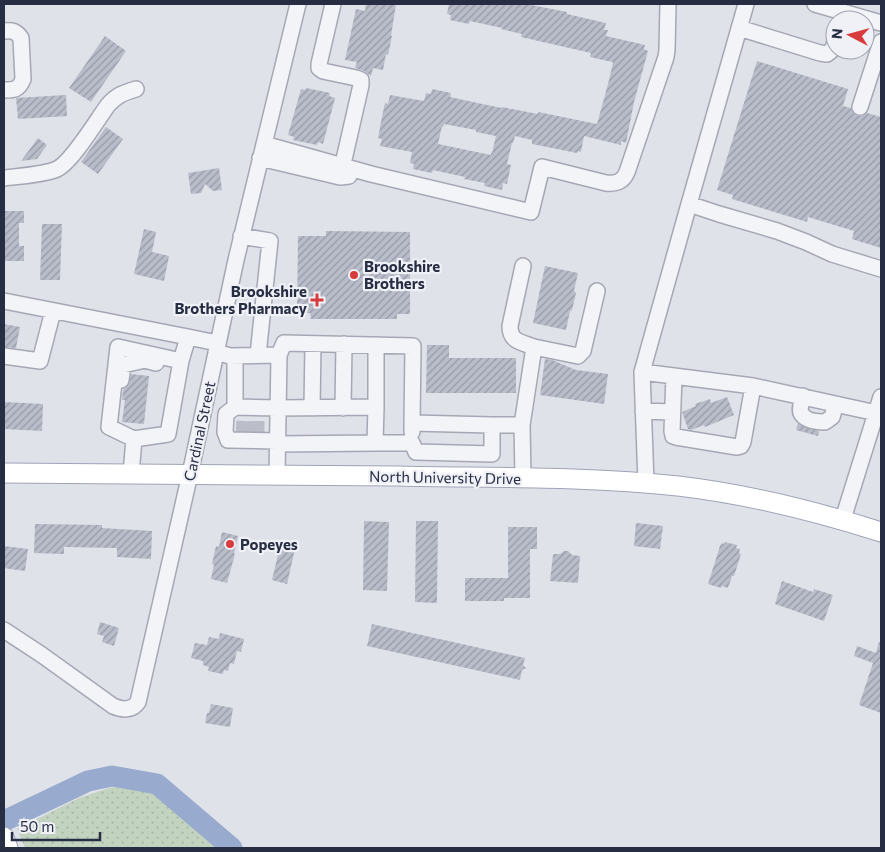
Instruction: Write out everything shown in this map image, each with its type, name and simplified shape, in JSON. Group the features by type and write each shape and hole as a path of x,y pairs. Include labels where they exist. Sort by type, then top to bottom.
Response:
{"main road":[{"name":"North University Drive","path":"4,474 563,478 646,483 681,486 751,498 843,520 881,532"},
{"path":"4,837 8,848"}],"street":[{"name":"Cardinal Street","path":"4,630 113,706 123,709 136,706 140,697 190,474 241,236 298,4"},
{"path":"333,4 319,68 356,78 360,80 361,85 341,171"},
{"path":"262,151 341,171 371,174 531,212 542,166 613,184 625,178 628,172 666,57 668,4"},
{"path":"646,483 642,372 746,4"},
{"path":"815,4 828,10"},
{"path":"739,28 825,54"},
{"path":"4,31 14,31 21,38 23,79 21,86 4,90"},
{"path":"860,107 881,42"},
{"path":"4,178 50,172 59,168 70,158 113,99 136,89"},
{"path":"689,204 777,231 832,254 881,269"},
{"path":"241,236 270,241 258,355"},
{"path":"523,266 510,326 510,334 514,340 534,347 578,356 583,351 597,291"},
{"path":"4,301 188,336 216,347 230,356 279,355"},
{"path":"4,356 40,361 53,311"},
{"path":"122,324 109,427 134,439 168,434 188,336"},
{"path":"277,475 279,355 284,343 413,346 412,444 416,452 492,454 492,424"},
{"path":"312,344 312,408"},
{"path":"343,408 344,344"},
{"path":"375,443 376,345"},
{"path":"118,347 182,361"},
{"path":"523,478 522,425 534,347"},
{"path":"235,356 248,424 278,443 412,444"},
{"path":"111,415 118,409 123,365 145,360 169,367 169,389 175,394"},
{"path":"642,372 753,386 879,413"},
{"path":"674,376 673,436 737,447 741,446 743,442 753,386"},
{"path":"803,396 801,413 805,418 811,420 825,422 832,417 836,404"},
{"path":"843,520 879,413 881,397"},
{"path":"248,424 278,408 376,407"},
{"path":"643,412 672,412"},
{"path":"412,423 522,425"},
{"path":"131,474 134,439"}],"green space":[{"path":"112,787 148,791 161,795 221,848 25,848 17,829 79,798"}],"building":[{"path":"366,4 396,4 392,36 383,70 373,68 371,76 355,68 357,62 345,60 356,9 365,11"},
{"path":"449,4 526,4 567,12 567,14 606,23 604,30 608,30 606,36 645,45 644,49 648,51 634,102 626,143 621,141 621,145 584,136 581,152 578,151 577,153 532,144 532,140 515,136 507,164 511,165 507,184 503,183 502,190 484,186 485,183 464,179 465,177 433,170 432,173 413,169 414,164 410,163 412,152 380,146 382,139 378,138 382,117 385,103 388,104 390,95 424,101 426,93 431,94 432,89 451,93 450,97 482,104 538,114 538,112 597,124 612,62 590,57 591,53 521,37 522,34 502,28 470,21 469,24 450,20 451,15 447,14","holes":["444,124 476,130 476,132 496,136 491,155 438,144"]},
{"path":"105,36 126,51 91,102 69,88"},
{"path":"757,61 848,89 843,106 851,108 853,113 858,116 867,113 881,117 881,248 852,239 854,231 808,217 807,222 732,199 733,195 717,190"},
{"path":"306,88 330,93 329,96 335,98 323,144 318,142 317,145 293,140 294,137 288,135 301,89 305,90"},
{"path":"66,95 67,116 18,119 16,98"},
{"path":"106,127 123,139 98,174 81,162"},
{"path":"38,138 47,145 37,159 21,161"},
{"path":"219,168 222,190 213,191 205,184 201,193 191,194 188,173"},
{"path":"4,211 24,211 24,223 19,223 19,246 24,246 24,261 4,261"},
{"path":"42,224 62,224 60,280 40,280"},
{"path":"144,229 156,232 152,252 169,256 164,281 134,274"},
{"name":"Brookshire Brothers","path":"326,231 410,232 410,314 397,314 397,319 311,319 310,313 297,313 298,236 326,236"},
{"path":"545,266 578,273 574,291 576,293 566,330 533,323"},
{"path":"4,324 20,327 16,348 4,347"},
{"path":"427,345 449,345 449,358 516,358 516,393 426,393"},
{"path":"545,359 576,370 608,374 604,404 540,395"},
{"path":"131,374 149,376 144,424 122,422 125,400 122,400 123,390 129,385"},
{"path":"727,397 734,415 705,427 704,425 691,430 688,429 682,412 696,406 695,404 710,399 711,403"},
{"path":"4,402 43,404 42,431 4,429"},
{"path":"798,424 819,431 818,436 796,430"},
{"path":"364,521 389,522 387,591 363,590"},
{"path":"416,521 438,521 437,603 415,602"},
{"path":"636,523 663,526 660,549 634,546"},
{"path":"35,524 102,525 102,528 152,531 151,559 117,557 117,548 64,547 64,554 34,553"},
{"path":"508,527 537,527 537,549 530,549 530,598 504,598 504,601 465,601 465,578 508,578"},
{"path":"222,532 238,536 227,583 211,579 216,546 219,547"},
{"path":"725,542 737,545 736,548 740,549 739,553 741,554 728,588 722,586 721,588 708,584 720,546"},
{"path":"4,546 28,549 25,571 4,568"},
{"path":"280,546 295,549 287,584 272,580"},
{"path":"564,551 580,556 578,583 550,581 553,555"},
{"path":"782,581 813,592 814,589 833,595 824,621 775,604"},
{"path":"100,622 119,628 114,646 102,642 104,636 97,634"},
{"path":"372,624 525,658 523,665 526,668 522,670 520,680 367,646"},
{"path":"220,633 244,639 241,652 237,651 234,664 230,663 228,671 224,670 223,674 208,671 209,667 203,665 203,661 191,658 195,643 207,645 209,637 219,639"},
{"path":"879,642 881,643 881,713 859,705 873,663 854,656 857,646 876,653"},
{"path":"211,704 233,708 230,727 205,723"}],"waterway":[{"path":"4,821 88,781 112,776 157,784 232,848"}],"tunnel":[{"path":"243,435 244,421"},
{"path":"257,421 257,434"}],"place":[{"name":"Brookshire Brothers","path":"354,275"},
{"name":"Brookshire Brothers Pharmacy","path":"317,300"},
{"name":"Popeyes","path":"230,544"}]}
